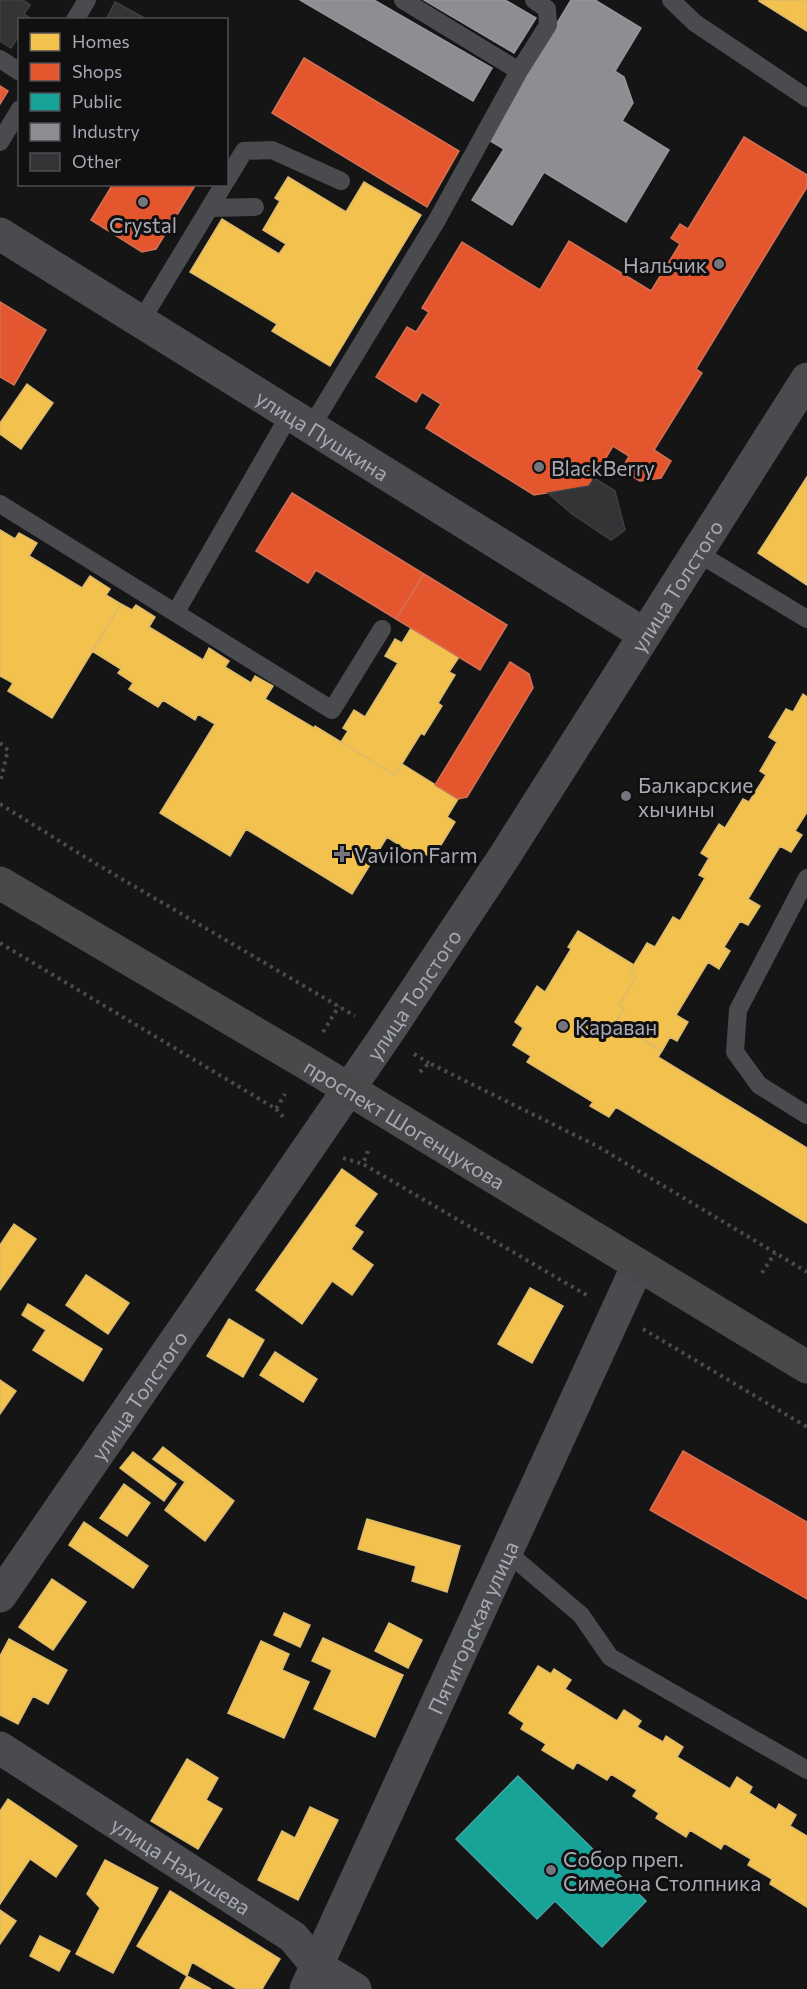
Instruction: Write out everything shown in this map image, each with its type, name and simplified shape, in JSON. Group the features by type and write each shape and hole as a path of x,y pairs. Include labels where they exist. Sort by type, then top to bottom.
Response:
{"main road":[{"name":"проспект Шогенцукова","path":"3,892 349,1090 807,1366"}],"street":[{"name":"улица Пушкина","path":"0,234 644,634"},
{"name":"улица Толстого","path":"0,1596 349,1090 498,867 807,379"},
{"name":"Пятигорская улица","path":"311,1977 638,1265"},
{"name":"улица Нахушева","path":"0,1748 293,1937 311,1977 355,1989"}],"lane":[{"path":"76,18 87,0"},
{"path":"403,0 519,71"},
{"path":"176,612 300,420 437,220 519,71 548,25 548,9 534,0"},
{"path":"671,0 695,23 807,98"},
{"path":"0,59 18,71"},
{"path":"0,142 18,112"},
{"path":"228,178 244,151 272,150 341,181"},
{"path":"141,321 223,186"},
{"path":"211,208 255,207"},
{"path":"0,504 332,710 382,629"},
{"path":"696,552 807,620"},
{"path":"807,878 738,1010 735,1052 759,1085 807,1115"},
{"path":"507,1552 581,1615 610,1657 807,1770"}],"path":[{"path":"0,743 8,750 0,782"},
{"path":"0,804 93,862 355,1016"},
{"path":"0,943 276,1109 292,1126"},
{"path":"323,1032 339,1006"},
{"path":"413,1054 597,1146 807,1272"},
{"path":"420,1072 429,1063"},
{"path":"276,1109 285,1094"},
{"path":"363,1164 368,1150"},
{"path":"336,1157 363,1164 807,1427"},
{"path":"762,1273 775,1253"}],"building: Homes":[{"path":"807,0 807,31 759,1"},
{"path":"288,177 346,212 364,182 421,215 330,366 272,331 277,324 190,272 222,219 279,254 286,244 263,230 280,201 275,198"},
{"path":"27,384 53,403 21,449 0,434 0,423"},
{"path":"807,477 807,585 758,553"},
{"path":"0,530 15,539 19,533 37,543 29,556 82,588 90,576 110,589 106,595 121,604 52,718 8,691 13,683 0,676"},
{"path":"121,604 132,610 136,605 155,617 149,627 203,660 209,648 229,661 225,667 251,683 255,676 273,686 265,699 314,728 315,726 395,775 402,764 458,799 447,817 455,822 433,858 423,853 420,858 387,837 352,894 246,829 230,856 160,813 215,724 198,714 195,720 163,700 158,707 129,689 133,683 118,673 121,669 92,651"},
{"path":"411,628 459,657 449,672 455,675 438,703 442,706 424,735 421,733 395,775 341,742 348,731 343,728 354,710 365,717 398,663 385,656 395,639 402,643"},
{"path":"803,694 807,697 807,812 795,831 802,835 791,852 780,846 748,899 760,906 748,925 740,921 724,947 730,951 719,969 708,962 676,1015 688,1022 677,1041 670,1037 662,1051 615,1023 624,1009 619,1005 636,977 629,973 647,943 655,947 673,917 680,921 705,878 699,875 709,858 701,853 719,824 725,828 743,799 749,802 766,775 760,771 777,742 769,737 786,709 793,712"},
{"path":"578,931 634,965 629,973 636,977 619,1005 624,1009 615,1023 662,1051 658,1057 807,1148 807,1223 616,1107 609,1117 590,1106 593,1102 527,1062 531,1056 513,1045 523,1028 515,1022 537,986 545,992 571,949 568,947"},
{"path":"342,1169 377,1194 354,1226 363,1232 351,1249 373,1265 352,1295 332,1281 302,1324 256,1290"},
{"path":"14,1224 36,1239 0,1290 0,1245"},
{"path":"86,1275 129,1303 108,1334 66,1305"},
{"path":"530,1288 563,1306 532,1363 498,1344"},
{"path":"28,1304 102,1349 83,1381 33,1350 46,1330 22,1315"},
{"path":"229,1319 264,1340 243,1377 207,1356"},
{"path":"275,1352 317,1379 303,1402 260,1375"},
{"path":"0,1380 16,1391 0,1414"},
{"path":"163,1447 234,1501 205,1541 165,1510 185,1482 153,1459"},
{"path":"133,1452 176,1484 164,1501 120,1468"},
{"path":"124,1484 150,1503 127,1536 100,1518"},
{"path":"367,1519 460,1546 447,1592 412,1581 416,1566 358,1549"},
{"path":"84,1522 148,1566 133,1588 69,1545"},
{"path":"52,1579 86,1602 53,1650 19,1627"},
{"path":"284,1613 310,1625 300,1647 274,1635"},
{"path":"389,1623 422,1640 408,1668 375,1651"},
{"path":"323,1638 403,1675 375,1737 314,1709 332,1670 312,1661"},
{"path":"9,1639 67,1670 48,1704 33,1696 18,1724 0,1715 0,1656"},
{"path":"261,1641 289,1654 282,1670 309,1682 284,1738 228,1713"},
{"path":"538,1666 551,1674 554,1669 571,1680 565,1689 617,1721 624,1710 641,1721 637,1727 663,1742 666,1736 683,1747 677,1757 730,1789 737,1777 752,1787 749,1793 776,1810 779,1804 796,1815 790,1826 807,1836 807,1907 770,1884 772,1879 748,1865 751,1859 724,1843 721,1849 690,1830 686,1837 656,1818 659,1813 633,1796 637,1790 611,1774 607,1780 577,1762 573,1769 542,1750 546,1744 521,1729 524,1723 509,1713"},
{"path":"187,1759 218,1778 206,1800 222,1809 198,1849 151,1821"},
{"path":"8,1799 77,1846 56,1877 30,1859 0,1904 0,1811"},
{"path":"310,1807 338,1820 298,1900 258,1880 282,1831 295,1838"},
{"path":"105,1860 158,1888 113,1973 76,1954 100,1908 87,1894"},
{"path":"170,1891 280,1959 262,1989 237,1989 192,1962 187,1976 137,1946"},
{"path":"0,1910 16,1921 0,1944"},
{"path":"40,1936 70,1951 59,1971 30,1956"},
{"path":"187,1976 211,1989 180,1989"}],"building: Shops":[{"path":"304,58 459,151 427,207 272,113"},
{"path":"0,86 8,91 0,104"},
{"path":"744,137 807,175 807,187 696,369 702,373 654,450 671,461 661,478 640,481 621,470 629,456 613,446 589,486 534,495 426,428 441,404 422,392 416,402 376,377 407,327 416,332 429,312 422,308 462,242 540,290 569,241 651,291 680,244 671,238 680,224 688,229"},
{"name":"Crystal","path":"112,186 195,186 156,249 142,252 91,220"},
{"path":"0,302 46,330 14,385 0,377"},
{"path":"292,493 424,574 396,619 316,570 308,583 256,551"},
{"path":"424,574 507,625 480,670 396,619"},
{"path":"510,662 529,674 533,688 467,797 458,799 435,785"},
{"path":"683,1451 807,1522 807,1599 650,1510"}],"building: Public":[{"name":"Собор преп. Симеона Столпника","path":"518,1776 646,1901 602,1947 555,1901 537,1919 456,1839"}],"building: Industry":[{"path":"300,0 374,0 492,68 473,101"},
{"path":"424,0 505,0 536,18 514,53"},
{"path":"571,0 595,0 641,28 615,71 624,77 633,103 622,121 669,150 626,222 544,172 512,225 472,200 504,149 487,139"}],"building: Other":[{"path":"0,0 23,0 30,5 24,14 30,18 18,18 18,37 11,48 0,41"},
{"path":"115,2 144,18 107,18"},
{"path":"594,478 615,491 625,530 611,540 572,514 548,493 589,486"}],"place":[{"name":"Crystal","path":"143,202"},
{"name":"Нальчик","path":"719,264"},
{"name":"BlackBerry","path":"539,467"},
{"name":"Балкарские хычины","path":"626,796"},
{"name":"Vavilon Farm","path":"342,854"},
{"name":"Караван","path":"563,1026"},
{"name":"Собор преп. Симеона Столпника","path":"551,1870"}]}
